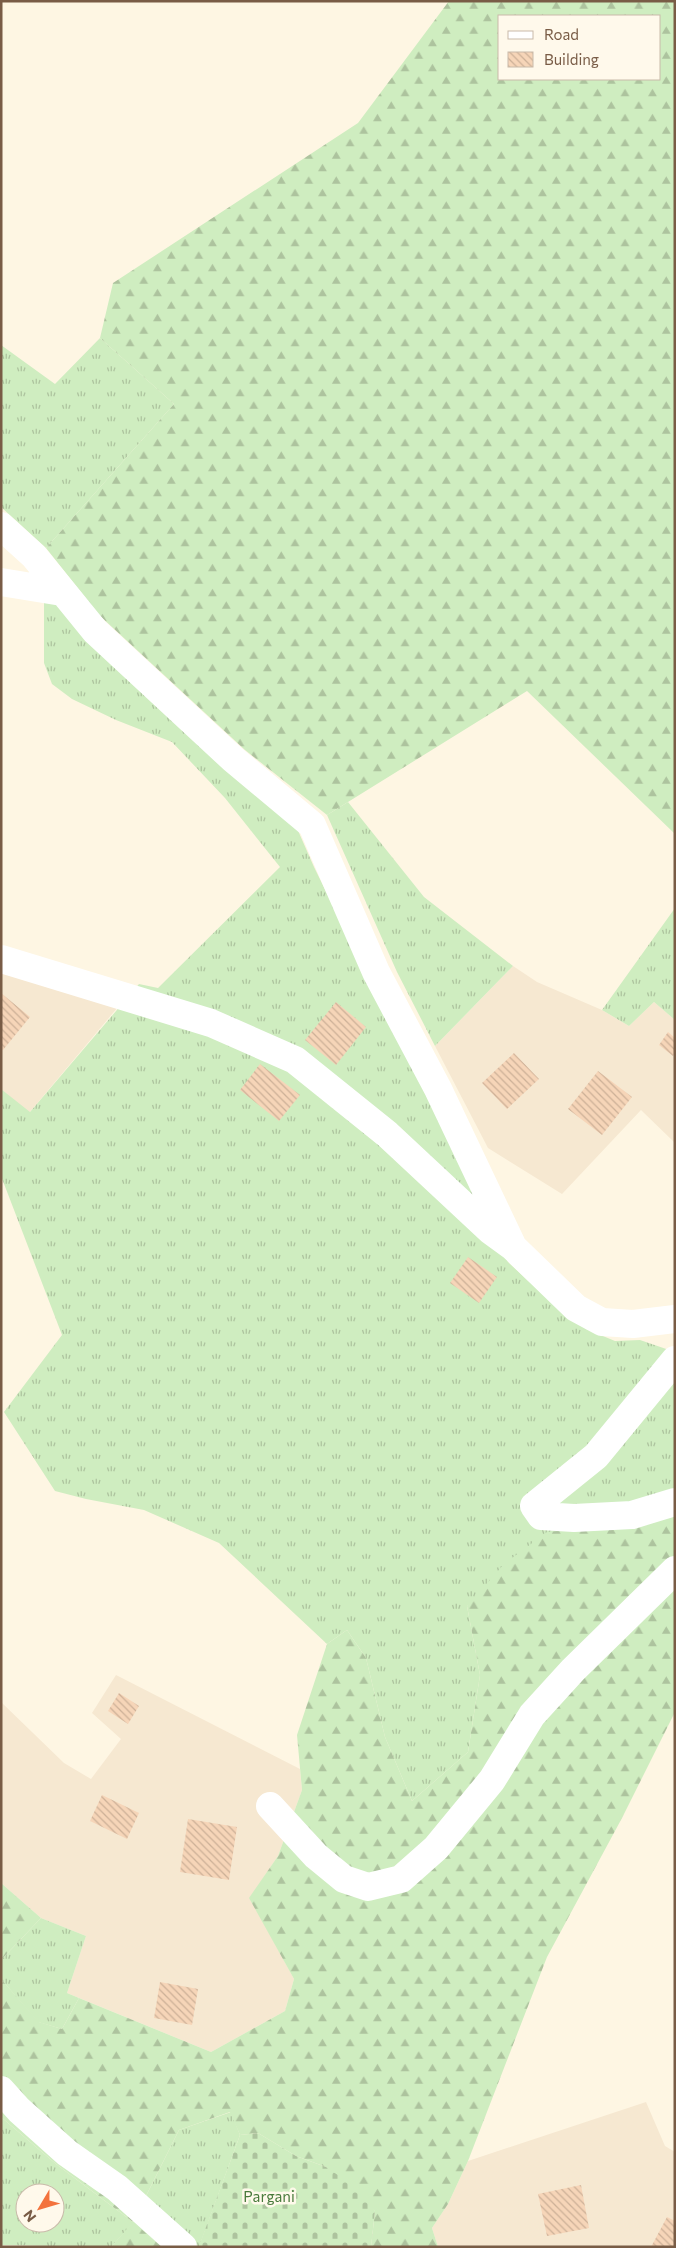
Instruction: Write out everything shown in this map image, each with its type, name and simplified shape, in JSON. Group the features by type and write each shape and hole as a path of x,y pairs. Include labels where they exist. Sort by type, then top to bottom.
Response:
{"street":[{"path":"1,526 34,556 95,631 233,759 312,825 376,972 438,1089 513,1247"},
{"path":"1,582 62,592"},
{"path":"1,958 211,1024 295,1060 387,1134 491,1231 513,1247 576,1308 602,1322 633,1324 675,1319"},
{"path":"675,1360 596,1456 534,1506 541,1516 574,1518 632,1515 675,1502"},
{"path":"270,1806 316,1856 344,1879 368,1887 401,1879 436,1848 492,1780 532,1715 573,1670 675,1570"},
{"path":"1,2090 19,2110 67,2153 117,2188 183,2247"}],"shaded area":[{"path":"513,966 537,982 602,1010 629,1026 654,1002 675,1020 675,1143 641,1110 562,1194 488,1148 435,1046"},
{"path":"1,970 118,1007 29,1113 1,1089"},
{"path":"116,1675 300,1769 302,1790 278,1856 250,1898 294,1979 285,2011 211,2052 67,1993 86,1936 41,1918 1,1883 1,1702 64,1763 91,1779 121,1739 92,1713"},
{"path":"646,2102 665,2146 675,2152 675,2247 438,2247 432,2228 448,2204 468,2161"}],"green space":[{"path":"449,1 675,1 675,834 527,691 327,815 245,750 99,615 46,548 174,404 100,338 113,283 358,123"},
{"path":"100,338 174,404 46,548 1,507 1,345 55,384"},
{"path":"44,600 59,603 296,826 314,867 508,1262 549,1300 586,1329 615,1341 640,1340 675,1352 675,1511 467,1606 480,1675 468,1752 412,1801 385,1737 366,1658 347,1630 327,1644 219,1543 144,1510 55,1491 4,1412 62,1335 1,1176 1,1089 30,1112 139,984 158,988 280,867 225,798 172,742 116,720 72,699 52,684 44,663"},
{"path":"348,802 424,897 513,966 435,1046 397,972 327,815"},
{"path":"675,908 675,1020 654,1002 629,1026 602,1010"},
{"path":"675,1511 675,1712 622,1818 547,1957 468,2161 448,2204 432,2228 438,2247 371,2247 375,2211 326,2167 296,2156 258,2133 240,2135 230,2112 179,2130 133,2222 56,2164 1,2117 1,1979 39,2022 62,2029 79,1998 211,2052 285,2011 294,1979 249,1898 278,1856 302,1790 297,1735 327,1644 347,1630 366,1658 385,1737 412,1801 468,1752 480,1675 467,1606 504,1564 547,1532 604,1527"},
{"path":"1,1883 41,1918 1,1960"},
{"path":"41,1918 86,1936 67,1993 79,1998 62,2029 38,2022 1,1979 1,1960"},
{"path":"231,2112 240,2135 199,2247 162,2247 133,2223 111,2247 1,2245 1,2117 56,2164 133,2222 179,2130"},
{"name":"Pargani","path":"258,2133 296,2156 326,2167 361,2191 375,2211 371,2247 199,2246 240,2135"},
{"path":"133,2222 162,2247 111,2247"}],"building":[{"path":"1,993 30,1017 3,1050 1,1049"},
{"path":"336,1002 366,1027 336,1065 305,1040"},
{"path":"668,1032 675,1038 675,1053 673,1056 659,1045"},
{"path":"514,1053 539,1079 507,1109 482,1083"},
{"path":"260,1064 300,1095 279,1121 240,1090"},
{"path":"598,1071 632,1097 602,1135 568,1109"},
{"path":"468,1257 497,1277 479,1303 450,1283"},
{"path":"119,1693 139,1706 128,1724 108,1711"},
{"path":"102,1795 139,1813 127,1839 90,1821"},
{"path":"188,1819 237,1827 229,1880 180,1872"},
{"path":"160,1982 198,1989 192,2025 154,2018"},
{"path":"581,2185 589,2228 547,2236 538,2194"},
{"path":"667,2217 675,2221 675,2247 651,2247"}]}
